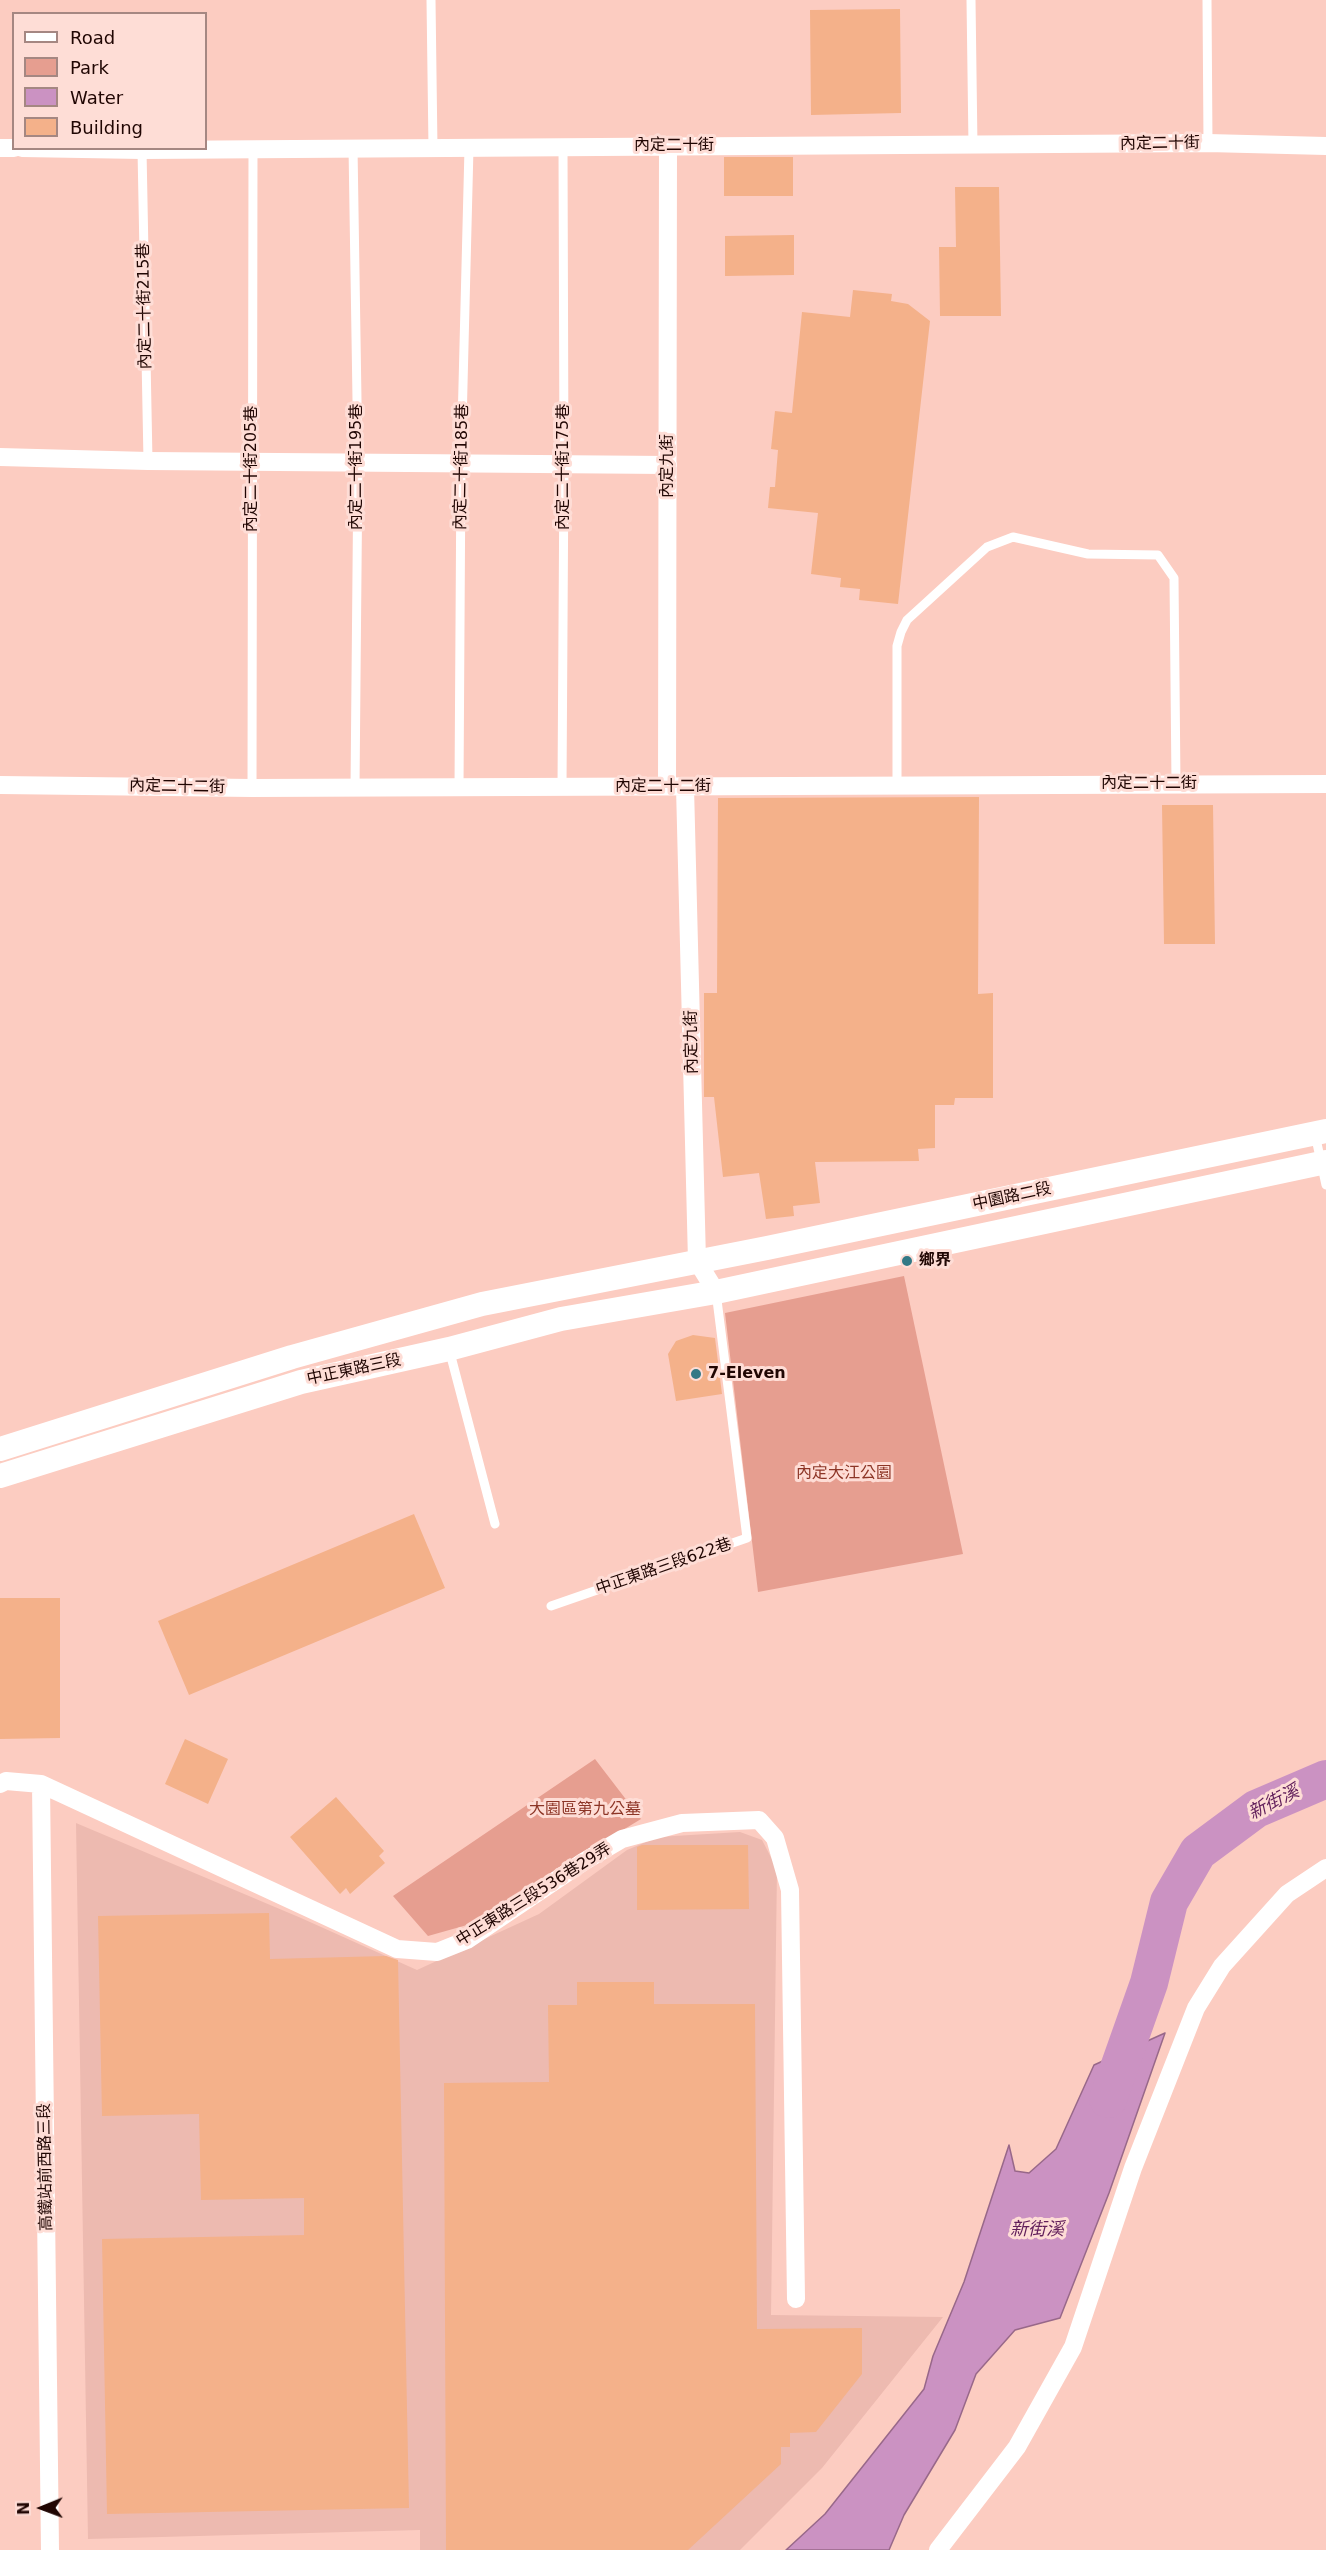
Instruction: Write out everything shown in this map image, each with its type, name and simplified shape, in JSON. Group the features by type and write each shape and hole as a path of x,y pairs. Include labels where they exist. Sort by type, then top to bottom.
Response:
{"main road":[{"name":"中園路二段","path":"0,1449 292,1357 482,1304 698,1262 1321,1132"},
{"name":"中園路二段","path":"716,1292 1324,1170"},
{"name":"中正東路三段","path":"0,1476 301,1382 449,1349 561,1319 716,1292"}],"street":[{"name":"內定二十街","path":"207,149 1208,143 1326,146"},
{"name":"內定九街","path":"668,146 668,465 676,787 698,1262 716,1292"},
{"path":"0,457 148,461 668,465"},
{"name":"內定二十二街","path":"0,785 355,788 1326,784"},
{"name":"中正東路三段536巷29弄","path":"0,1784 6,1781 41,1784 397,1949 437,1952 467,1940 583,1862 622,1839 682,1823 759,1820 775,1838 790,1890 796,2299"},
{"name":"高鐵站前西路三段","path":"41,1784 50,2550"},
{"path":"938,2550 1017,2447 1073,2347 1133,2168 1196,2008 1222,1966 1287,1894 1326,1868"}],"lane":[{"path":"431,0 433,148"},
{"path":"971,0 973,146"},
{"path":"1208,0 1208,143"},
{"name":"內定二十街195巷","path":"353,147 358,463 355,788"},
{"name":"內定二十街175巷","path":"562,787 563,147"},
{"name":"內定二十街185巷","path":"459,787 461,464 469,148"},
{"name":"內定二十街205巷","path":"252,788 253,149"},
{"name":"內定二十街215巷","path":"142,150 148,461"},
{"path":"897,786 897,646 906,620 987,547 1013,537 1089,554 1158,555 1174,578 1176,784"},
{"path":"1321,1132 1324,1170"},
{"name":"中正東路三段622巷","path":"551,1606 747,1538 716,1292"},
{"path":"449,1349 495,1524"}],"shaded area":[{"path":"76,1823 301,1918 417,1970 539,1914 627,1850 658,1837 740,1832 762,1840 777,1869 771,2315 943,2317 822,2468 740,2550 420,2550 420,2530 88,2539"}],"green space":[{"name":"內定大江公園","path":"904,1276 963,1554 758,1592 725,1313"},
{"name":"大園區第九公墓","path":"595,1759 641,1819 467,1925 428,1936 393,1896"}],"water":[{"name":"新街溪","path":"1165,2033 1109,2193 1060,2318 1015,2330 976,2374 955,2430 904,2515 889,2550 786,2550 825,2514 924,2389 933,2356 964,2282 1009,2145 1015,2171 1029,2173 1056,2149 1094,2065"}],"building":[{"path":"900,9 901,113 811,115 810,10"},
{"path":"724,157 793,157 793,196 724,196"},
{"path":"955,187 999,187 1001,316 940,316 939,247 956,247"},
{"path":"794,235 794,275 725,276 725,236"},
{"path":"853,290 892,294 891,301 908,304 930,321 898,604 859,600 860,589 840,587 841,578 811,574 818,513 768,508 770,487 775,487 778,450 771,449 775,411 792,413 802,312 850,317"},
{"path":"979,797 978,994 993,993 993,1098 955,1098 954,1105 935,1105 935,1148 918,1149 919,1161 815,1162 820,1203 793,1206 794,1216 766,1219 759,1173 723,1177 714,1097 704,1097 704,993 717,993 718,798"},
{"path":"1162,805 1213,805 1215,944 1164,944"},
{"name":"7-Eleven","path":"693,1335 715,1338 722,1394 676,1401 668,1354 676,1341"},
{"path":"414,1514 445,1588 189,1695 158,1621"},
{"path":"0,1598 60,1598 60,1738 0,1739"},
{"path":"185,1739 228,1759 208,1804 165,1784"},
{"path":"336,1797 384,1851 379,1856 385,1863 350,1894 346,1888 340,1894 290,1837"},
{"path":"642,1845 748,1845 749,1909 637,1910 637,1847"},
{"path":"269,1913 270,1959 386,1956 398,1960 409,2508 107,2514 102,2239 304,2235 304,2198 201,2200 199,2114 102,2116 98,1916"},
{"path":"577,1982 654,1982 654,2004 755,2004 757,2329 862,2328 862,2374 816,2432 790,2433 790,2447 781,2447 781,2464 688,2550 446,2550 444,2083 549,2082 548,2005 577,2005"}],"waterway":[{"name":"新街溪","path":"1108,2099 1149,1983 1169,1902 1198,1852 1256,1809 1326,1779"}],"place":[{"name":"鄉界","path":"907,1261"},
{"name":"7-Eleven","path":"696,1374"}]}
